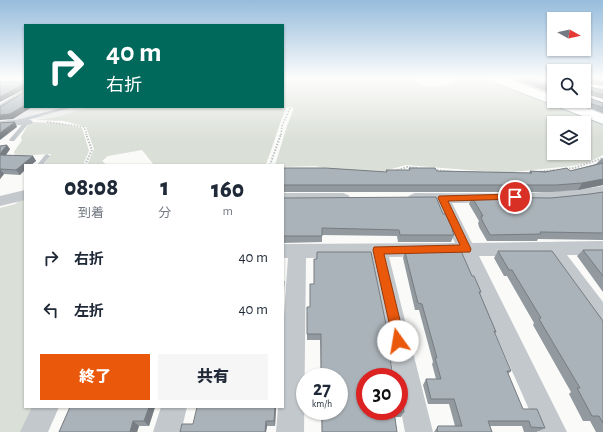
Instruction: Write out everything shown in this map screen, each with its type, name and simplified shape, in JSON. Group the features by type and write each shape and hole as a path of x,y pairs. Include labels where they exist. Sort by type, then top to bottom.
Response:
{"street":[{"path":"0,109 14,99"},
{"path":"576,108 603,119"},
{"path":"0,124 27,122"},
{"path":"402,198 551,196 578,195 603,191"},
{"path":"0,201 23,194"},
{"path":"284,198 355,198"},
{"path":"442,198 553,432"},
{"path":"290,432 290,251 603,248"},
{"path":"552,249 603,318"},
{"path":"378,250 419,432"},
{"path":"34,432 46,408"},
{"path":"167,432 174,408"}],"lane":[{"path":"12,123 66,108"},
{"path":"12,140 27,122"},
{"path":"41,164 47,156"}],"path":[{"path":"270,164 281,138 282,126 290,108"},
{"path":"27,122 63,123 84,127 92,150 85,164"},
{"path":"563,170 574,168 603,158"},
{"path":"393,171 407,168 422,169"},
{"path":"429,170 459,172"},
{"path":"516,174 558,170"}],"shaded area":[{"path":"284,99 539,99 547,102 547,108 562,108 582,116 547,116 547,160 591,160 591,119 603,124 603,155 587,163 571,166 504,173 406,165 384,171 340,171 315,166 284,167 284,164 275,164 294,108 287,107 266,164 153,164 142,150 108,156 102,161 106,164 87,164 94,149 86,127 64,121 35,120 57,117 85,108 284,108"},
{"path":"85,108 57,117 5,122 22,109"},
{"path":"29,123 57,123 82,128 89,151 83,164 45,164 51,154 15,156 14,152 22,140 21,137"},
{"path":"24,198 24,408 36,408 24,432 0,432 0,208 15,204"}],"building":[{"path":"13,99 24,99 24,106 10,114 0,115 0,107"},
{"path":"591,99 603,103 603,108 591,104"},
{"path":"15,122 0,133 0,123"},
{"path":"7,145 0,154 0,146"},
{"path":"0,155 33,156 16,170 0,169"},
{"path":"603,163 603,179 582,183 556,185 284,185 284,168 325,168 387,172 386,170 435,168 437,171 532,173 530,171 545,172 567,168 570,171"},
{"path":"603,192 603,233 540,232 541,234 490,235 482,220 481,216 483,216 472,197 551,198"},
{"path":"436,197 443,214 446,214 454,235 400,235 399,230 322,228 322,236 284,236 284,198"},
{"path":"583,250 603,250 603,276"},
{"path":"461,251 481,292 479,292 511,371 507,371 523,409 537,409 545,428 531,427 529,421 488,421 492,432 438,432 438,426 462,426 454,399 431,399 426,379 441,379 435,358 437,358 422,304 418,303 405,252"},
{"path":"498,251 552,251 603,321 603,423 599,416 592,416 577,388 580,388 539,319 541,318 512,270 509,270"},
{"path":"317,252 371,252 393,358 390,358 392,368 356,368 356,420 395,420 397,432 322,432 322,420 348,420 348,368 321,368 321,334 307,334 307,307 310,307 310,284 314,284 314,259 317,259"},
{"path":"70,408 149,408 144,421 133,421 130,432 59,432"},
{"path":"197,408 275,408 274,421 266,421 265,432 180,432 182,424 193,424"}],"route":[{"path":"398,341 378,250 466,249 442,198 515,197"}]}
